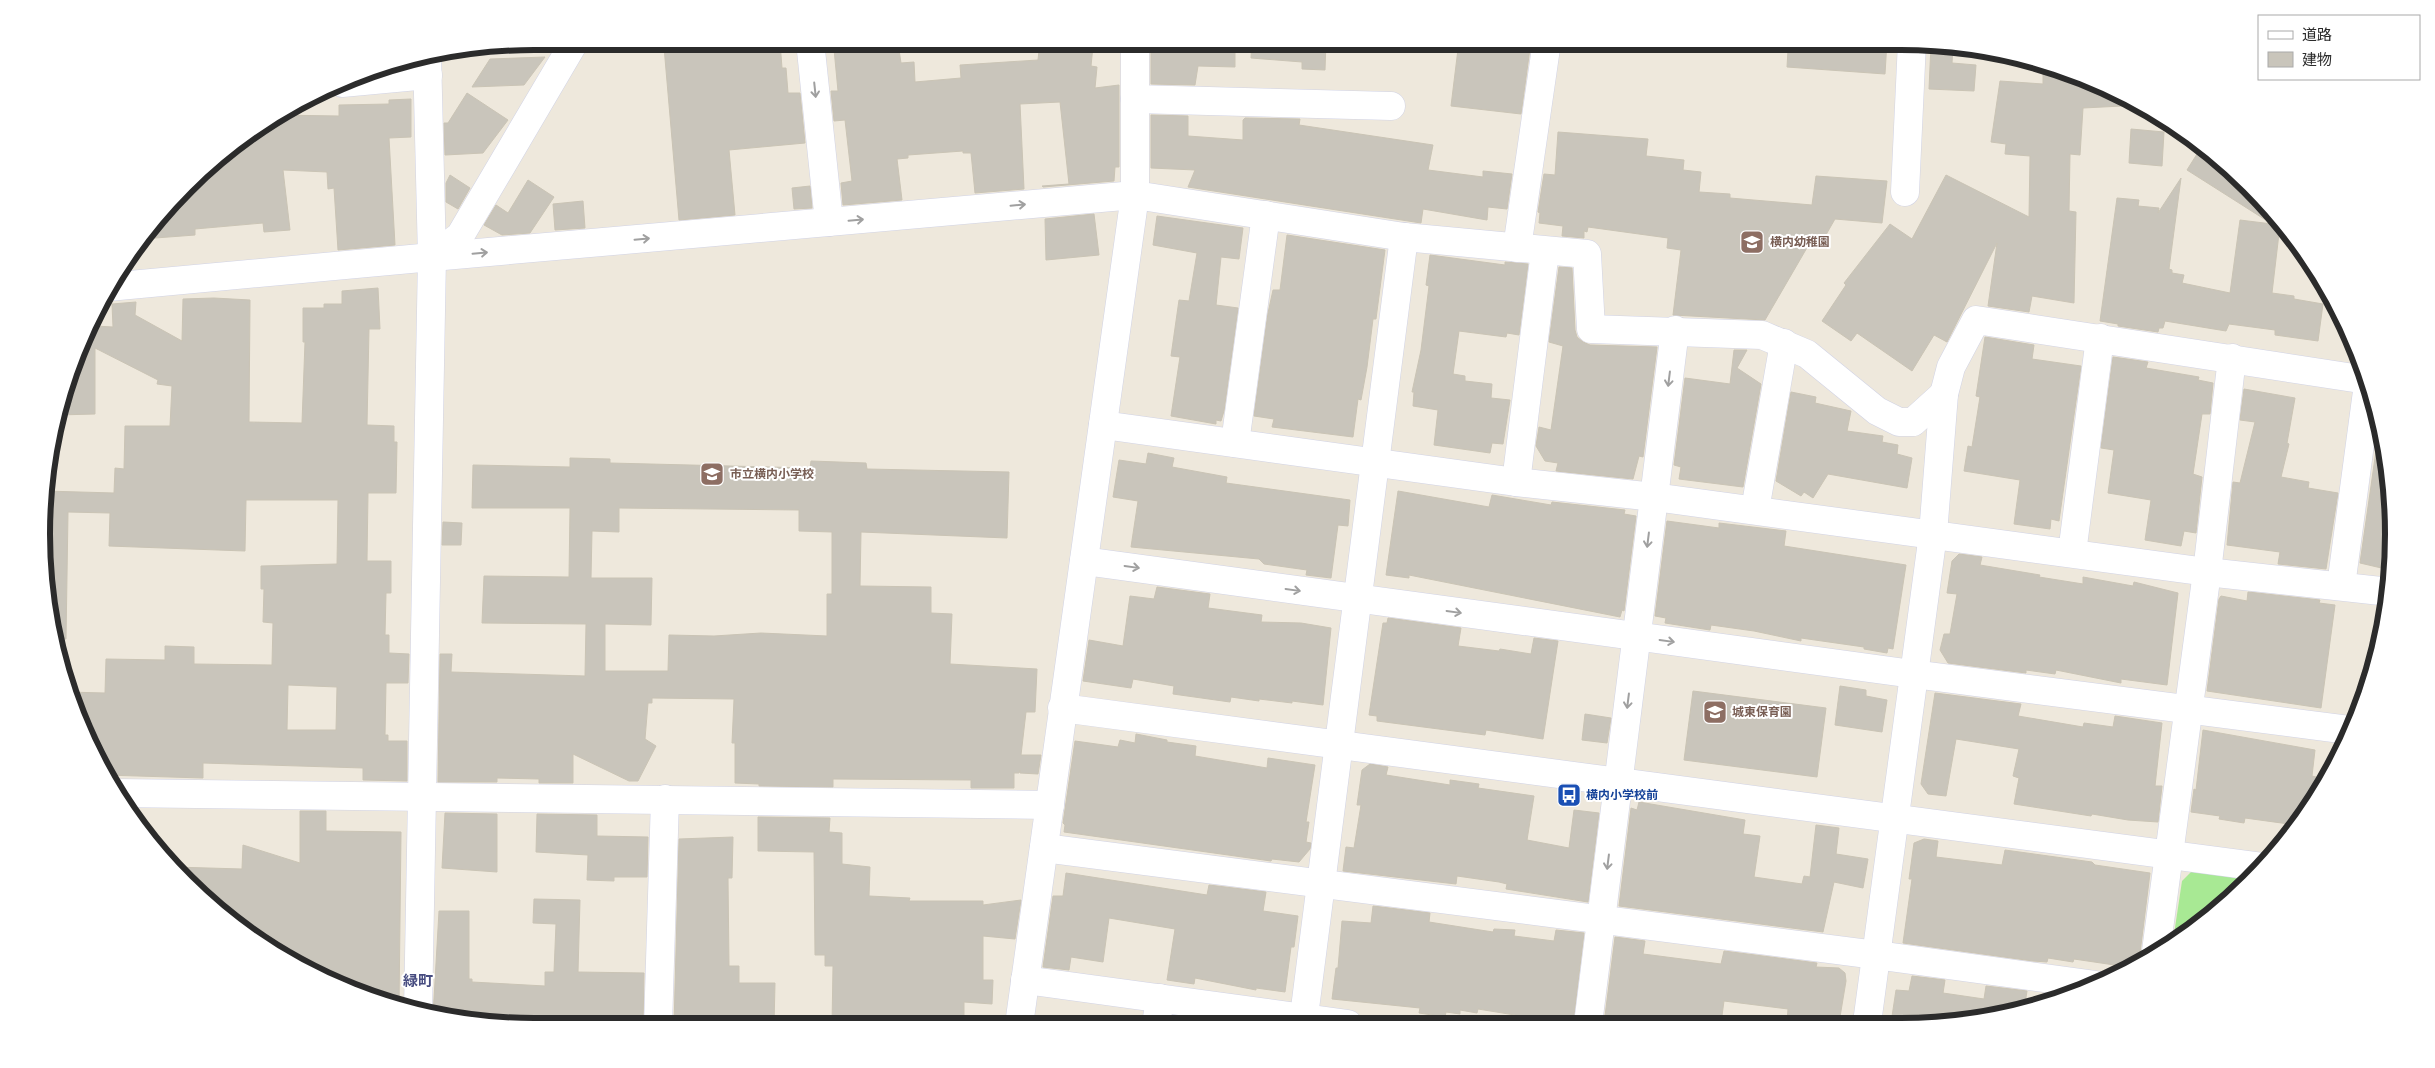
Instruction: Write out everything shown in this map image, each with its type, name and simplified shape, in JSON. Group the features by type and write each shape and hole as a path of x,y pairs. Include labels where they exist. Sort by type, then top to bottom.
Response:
{"street":[{"path":"432,257 460,236 571,50"},
{"path":"811,50 829,222"},
{"path":"1020,1018 1135,195 1136,50"},
{"path":"1518,248 1546,50"},
{"path":"1905,192 1912,50"},
{"path":"389,73 427,64 432,257 418,1004"},
{"path":"1135,99 1391,106"},
{"path":"119,286 1135,195 1404,237 1587,254 1591,329 1675,330 1762,335 1807,354 1877,411 1899,422 1913,422 1944,394"},
{"path":"1235,443 1266,215"},
{"path":"1303,1018 1404,237"},
{"path":"1516,482 1545,251"},
{"path":"1868,1018 1932,534 1944,394 1951,367 1976,320 2359,379"},
{"path":"1589,1018 1675,330"},
{"path":"2072,553 2100,338"},
{"path":"1755,510 1784,343"},
{"path":"2157,944 2207,572 2232,358"},
{"path":"2341,586 2366,399"},
{"path":"1103,425 1516,482 1755,510 2207,572 2382,591"},
{"path":"1084,561 1913,674 2343,729"},
{"path":"1062,708 1618,781 1894,821 2253,866"},
{"path":"126,793 423,795 1050,805"},
{"path":"658,1018 665,799"},
{"path":"1044,848 2081,983"},
{"path":"1025,980 1160,998 1284,1018"},
{"path":"1157,1018 1160,998"}],"green space":[{"path":"2192,871 2240,878 2196,918 2174,933 2182,881"}],"building":[{"path":"664,50 781,50 782,68 786,68 788,93 800,93 805,143 729,150 735,215 679,220"},
{"path":"834,50 899,50 901,63 914,62 915,82 961,78 960,65 1038,60 1039,50 1093,50 1091,66 1097,67 1095,88 1119,85 1119,167 1115,167 1114,181 1043,187 1069,184 1060,102 1020,104 1024,189 975,193 971,153 963,153 963,151 908,155 908,158 897,159 902,200 843,205 841,183 852,181 845,120 834,121 831,91 838,91"},
{"path":"1151,50 1235,50 1235,67 1198,66 1195,85 1151,84"},
{"path":"1251,50 1326,50 1325,70 1302,69 1302,62 1251,58"},
{"path":"1458,50 1530,50 1521,114 1451,106"},
{"path":"1788,50 1886,50 1885,74 1787,67"},
{"path":"1931,51 1953,53 1952,63 1976,65 1974,91 1929,89"},
{"path":"545,57 524,85 472,87 490,59"},
{"path":"2043,71 2086,87 2126,106 2083,108 2080,155 2070,154 2069,211 2076,212 2074,303 2032,296 2029,312 1988,306 1997,243 1947,342 1934,335 1912,371 1857,333 1851,341 1822,321 1846,285 1844,283 1890,224 1912,239 1946,175 2029,217 2030,156 2005,154 2006,144 1991,142 2000,81 2043,84"},
{"path":"467,93 508,120 483,153 445,155 444,123 448,123"},
{"path":"411,99 411,137 389,138 395,245 338,250 334,188 328,189 327,172 283,170 290,230 264,232 263,223 195,229 195,235 151,238 170,215 215,170 239,150 292,115 339,116 339,105 389,104 389,100"},
{"path":"1151,115 1188,116 1188,136 1243,140 1243,120 1245,118 1300,119 1299,125 1433,145 1428,170 1483,177 1483,171 1512,174 1507,209 1488,207 1487,220 1423,209 1421,223 1188,187 1195,170 1151,168"},
{"path":"2131,129 2164,132 2162,166 2129,163"},
{"path":"1558,132 1648,139 1646,156 1684,160 1683,170 1701,172 1699,192 1730,194 1730,198 1812,205 1816,176 1887,181 1882,223 1835,219 1819,247 1808,246 1765,320 1673,315 1681,250 1667,248 1668,238 1588,227 1587,232 1584,231 1584,238 1562,236 1563,226 1539,223 1540,213 1538,212 1544,174 1555,175"},
{"path":"2198,152 2243,192 2265,215 2279,232 2272,293 2294,296 2294,299 2323,304 2318,341 2275,335 2275,330 2229,324 2226,331 2165,321 2163,328 2159,328 2158,332 2118,326 2118,324 2100,321 2117,198 2139,200 2138,206 2159,208 2158,213 2181,178 2169,269 2172,270 2172,273 2184,275 2182,283 2230,293 2240,220 2272,224 2187,170"},
{"path":"450,175 470,188 458,209 446,202 446,183"},
{"path":"528,180 554,197 530,233 502,235 484,225 496,205 508,213"},
{"path":"810,186 812,208 794,209 792,188"},
{"path":"583,201 585,228 555,230 553,204"},
{"path":"1094,214 1099,255 1046,260 1045,219"},
{"path":"1157,216 1243,228 1239,259 1221,257 1216,305 1238,308 1224,411 1221,421 1216,420 1216,424 1171,416 1180,357 1171,356 1179,300 1189,301 1197,253 1153,245"},
{"path":"1287,235 1385,250 1376,319 1373,319 1367,367 1361,400 1358,399 1353,437 1272,427 1274,419 1254,416 1268,313 1273,290 1280,290"},
{"path":"1430,255 1505,265 1505,262 1528,264 1519,335 1507,333 1506,337 1459,331 1453,374 1465,376 1465,381 1492,384 1491,398 1510,400 1503,444 1492,443 1490,453 1434,445 1438,410 1413,406 1414,392 1412,392 1421,350 1429,286 1426,285"},
{"path":"1559,267 1572,268 1575,330 1577,337 1583,342 1590,345 1657,347 1643,457 1639,456 1633,479 1556,471 1558,463 1545,461 1536,446 1539,427 1551,430 1563,346 1549,342"},
{"path":"378,288 380,329 369,329 367,425 394,426 394,442 397,442 396,493 368,493 367,561 391,561 391,593 386,593 385,635 389,635 389,653 409,654 408,683 386,683 385,735 388,735 388,741 407,741 407,781 363,780 363,768 203,763 203,778 115,775 100,748 77,692 105,693 106,659 165,660 165,646 194,647 194,664 272,665 273,623 263,622 264,589 261,589 261,566 337,564 338,500 246,500 245,551 109,546 110,513 68,512 66,639 61,639 51,566 52,491 114,493 115,468 124,469 125,426 170,426 172,386 157,384 158,380 95,348 95,414 65,415 76,378 97,326 113,327 112,304 136,302 135,315 182,341 183,299 250,300 249,422 302,423 305,342 303,342 303,308 324,308 324,304 342,304 342,291","holes":["288,685 337,687 336,730 287,730"]},
{"path":"1985,337 2034,345 2032,359 2081,366 2059,521 2051,519 2050,529 2014,524 2020,480 1964,471 1968,446 1972,447 1980,397 1976,396"},
{"path":"1734,350 1747,350 1737,368 1761,384 1743,487 1679,479 1681,467 1674,465 1685,378 1730,384"},
{"path":"2113,357 2148,362 2146,368 2199,377 2198,380 2213,383 2210,414 2202,414 2193,474 2202,477 2196,533 2184,531 2181,546 2145,540 2151,500 2108,493 2114,450 2101,448"},
{"path":"2244,389 2295,398 2287,443 2289,444 2281,477 2309,482 2308,488 2338,493 2326,569 2278,564 2280,552 2227,545 2233,482 2240,483 2255,422 2240,420"},
{"path":"1791,392 1816,397 1815,403 1851,411 1847,431 1883,436 1882,442 1898,445 1897,454 1912,458 1907,488 1828,474 1813,498 1804,492 1801,496 1776,481"},
{"path":"2377,445 2384,502 2384,569 2360,563"},
{"path":"1148,453 1174,458 1172,467 1227,477 1226,483 1350,500 1348,526 1338,525 1331,578 1306,575 1307,570 1264,564 1259,559 1131,547 1138,501 1113,497 1119,460 1146,464"},
{"path":"570,458 610,459 610,463 810,468 811,461 866,463 867,469 1009,472 1007,538 861,532 860,586 931,587 931,613 952,614 950,664 1037,669 1035,712 1026,712 1021,755 1041,755 1038,774 1020,773 1020,770 1019,773 1014,773 1014,788 971,788 971,780 833,779 833,787 759,786 759,784 735,783 735,743 732,743 734,699 652,698 652,703 648,703 645,739 656,746 638,781 629,781 573,754 573,783 539,783 539,779 497,778 497,782 438,782 440,654 452,654 451,672 585,676 586,624 482,623 484,576 569,577 570,508 472,508 473,465 570,467","holes":["619,508 799,510 799,531 832,532 832,594 827,594 827,636 761,633 714,636 669,635 668,671 605,671 605,624 651,625 652,578 591,578 592,531 619,532"]},
{"path":"1398,491 1489,507 1492,495 1551,505 1552,502 1625,510 1624,514 1636,516 1624,611 1622,610 1620,617 1409,575 1409,578 1386,575"},
{"path":"1667,521 1719,528 1719,523 1786,531 1784,546 1906,565 1893,649 1888,648 1887,653 1864,649 1864,647 1801,638 1801,641 1754,631 1711,625 1710,630 1665,623 1666,618 1655,616"},
{"path":"443,522 462,523 461,545 442,545"},
{"path":"1959,554 1982,557 1980,565 2040,575 2039,577 2083,584 2083,577 2133,586 2134,582 2178,593 2167,685 2121,679 2121,683 2056,670 2055,674 2026,670 2026,673 1948,663 1940,650 1944,634 1950,634 1957,594 1947,593 1952,561"},
{"path":"1157,587 1210,594 1208,608 1262,615 1261,622 1301,623 1331,628 1323,705 1292,701 1292,703 1259,699 1259,701 1231,697 1230,702 1173,694 1174,686 1133,679 1131,688 1083,681 1089,640 1123,646 1130,596 1154,599"},
{"path":"2248,592 2320,600 2319,603 2335,605 2321,708 2207,691 2219,599 2221,596 2247,601"},
{"path":"1388,618 1461,628 1458,646 1499,651 1500,649 1531,654 1534,638 1558,641 1543,739 1486,730 1485,735 1377,721 1377,716 1369,715 1383,623 1387,623"},
{"path":"1840,686 1866,690 1866,696 1887,700 1882,732 1835,725"},
{"path":"1693,691 1826,708 1817,777 1684,760"},
{"path":"1935,693 2021,704 2018,716 2083,727 2084,723 2113,727 2115,716 2162,723 2155,786 2162,786 2158,822 2128,820 2092,814 2091,816 2014,804 2019,778 2013,776 2019,749 1956,739 1946,796 1928,794 1921,784"},
{"path":"1585,714 1611,718 1607,743 1582,740"},
{"path":"2203,730 2315,750 2312,776 2319,778 2288,824 2245,818 2244,823 2219,819 2220,816 2191,812 2194,789 2196,790"},
{"path":"1136,734 1167,740 1167,742 1196,746 1195,756 1267,768 1268,758 1315,765 1306,822 1309,822 1306,842 1311,843 1310,849 1299,862 1272,859 1271,861 1064,832 1065,825 1063,823 1075,741 1118,747 1120,740 1135,743"},
{"path":"1370,764 1388,767 1386,775 1450,785 1450,780 1479,784 1478,788 1534,796 1527,840 1569,848 1574,810 1599,813 1588,902 1506,889 1507,884 1457,876 1456,884 1343,871 1346,847 1354,848 1361,805 1357,805 1362,770"},
{"path":"1639,802 1745,820 1743,834 1760,836 1754,877 1802,884 1804,876 1810,877 1816,825 1839,828 1836,854 1868,859 1863,888 1834,882 1823,932 1619,906 1631,808 1637,810"},
{"path":"300,811 326,811 326,831 401,832 399,999 349,981 292,953 239,918 184,867 242,869 243,845 300,863"},
{"path":"445,813 497,814 497,872 442,868"},
{"path":"537,814 597,815 597,836 648,837 647,877 614,877 614,881 587,880 588,855 536,852"},
{"path":"758,817 830,818 829,832 842,833 842,864 870,867 869,896 910,898 909,901 983,901 983,905 1021,900 1015,939 983,936 983,980 993,980 992,1004 964,1002 964,1018 832,1018 833,966 825,966 825,955 815,955 814,852 758,851"},
{"path":"733,837 732,878 728,878 729,966 739,966 739,983 775,983 774,1018 674,1018 679,839"},
{"path":"1924,839 1938,841 1936,857 2002,865 2005,850 2092,862 2095,865 2150,873 2140,955 2119,966 2074,959 2073,962 2048,958 2047,962 2033,961 1903,943 1912,879 1909,879 1914,843"},
{"path":"1066,873 1207,895 1209,885 1266,892 1263,911 1298,916 1294,947 1291,947 1285,992 1256,988 1256,990 1195,978 1194,984 1167,980 1175,929 1109,918 1103,962 1071,957 1069,970 1043,967 1053,896 1063,896"},
{"path":"534,899 580,900 578,972 644,973 643,1018 502,1017 433,1008 439,911 469,911 469,979 472,979 472,982 545,986 545,972 554,972 556,924 533,923"},
{"path":"1373,906 1430,913 1429,922 1493,932 1494,929 1515,930 1514,936 1554,941 1556,930 1584,933 1574,1018 1533,1018 1478,1009 1477,1013 1460,1010 1460,1014 1446,1012 1445,1017 1419,1013 1420,1008 1332,999 1336,968 1338,968 1342,921 1371,923"},
{"path":"1615,937 1645,941 1643,954 1721,964 1724,951 1817,963 1816,967 1839,968 1845,973 1846,981 1840,1018 1787,1018 1788,1009 1724,1001 1722,1018 1605,1018"},
{"path":"1912,976 1945,980 1943,993 1984,999 1986,986 2027,991 2025,1002 1995,1009 1933,1017 1892,1018 1896,990 1909,991"}],"place":[{"name":"横内幼稚園","path":"1752,242"},
{"name":"市立横内小学校","path":"712,474"},
{"name":"城東保育園","path":"1715,712"},
{"name":"横内小学校前","path":"1569,795"}],"district":[{"name":"緑町","path":"418,981"}]}
